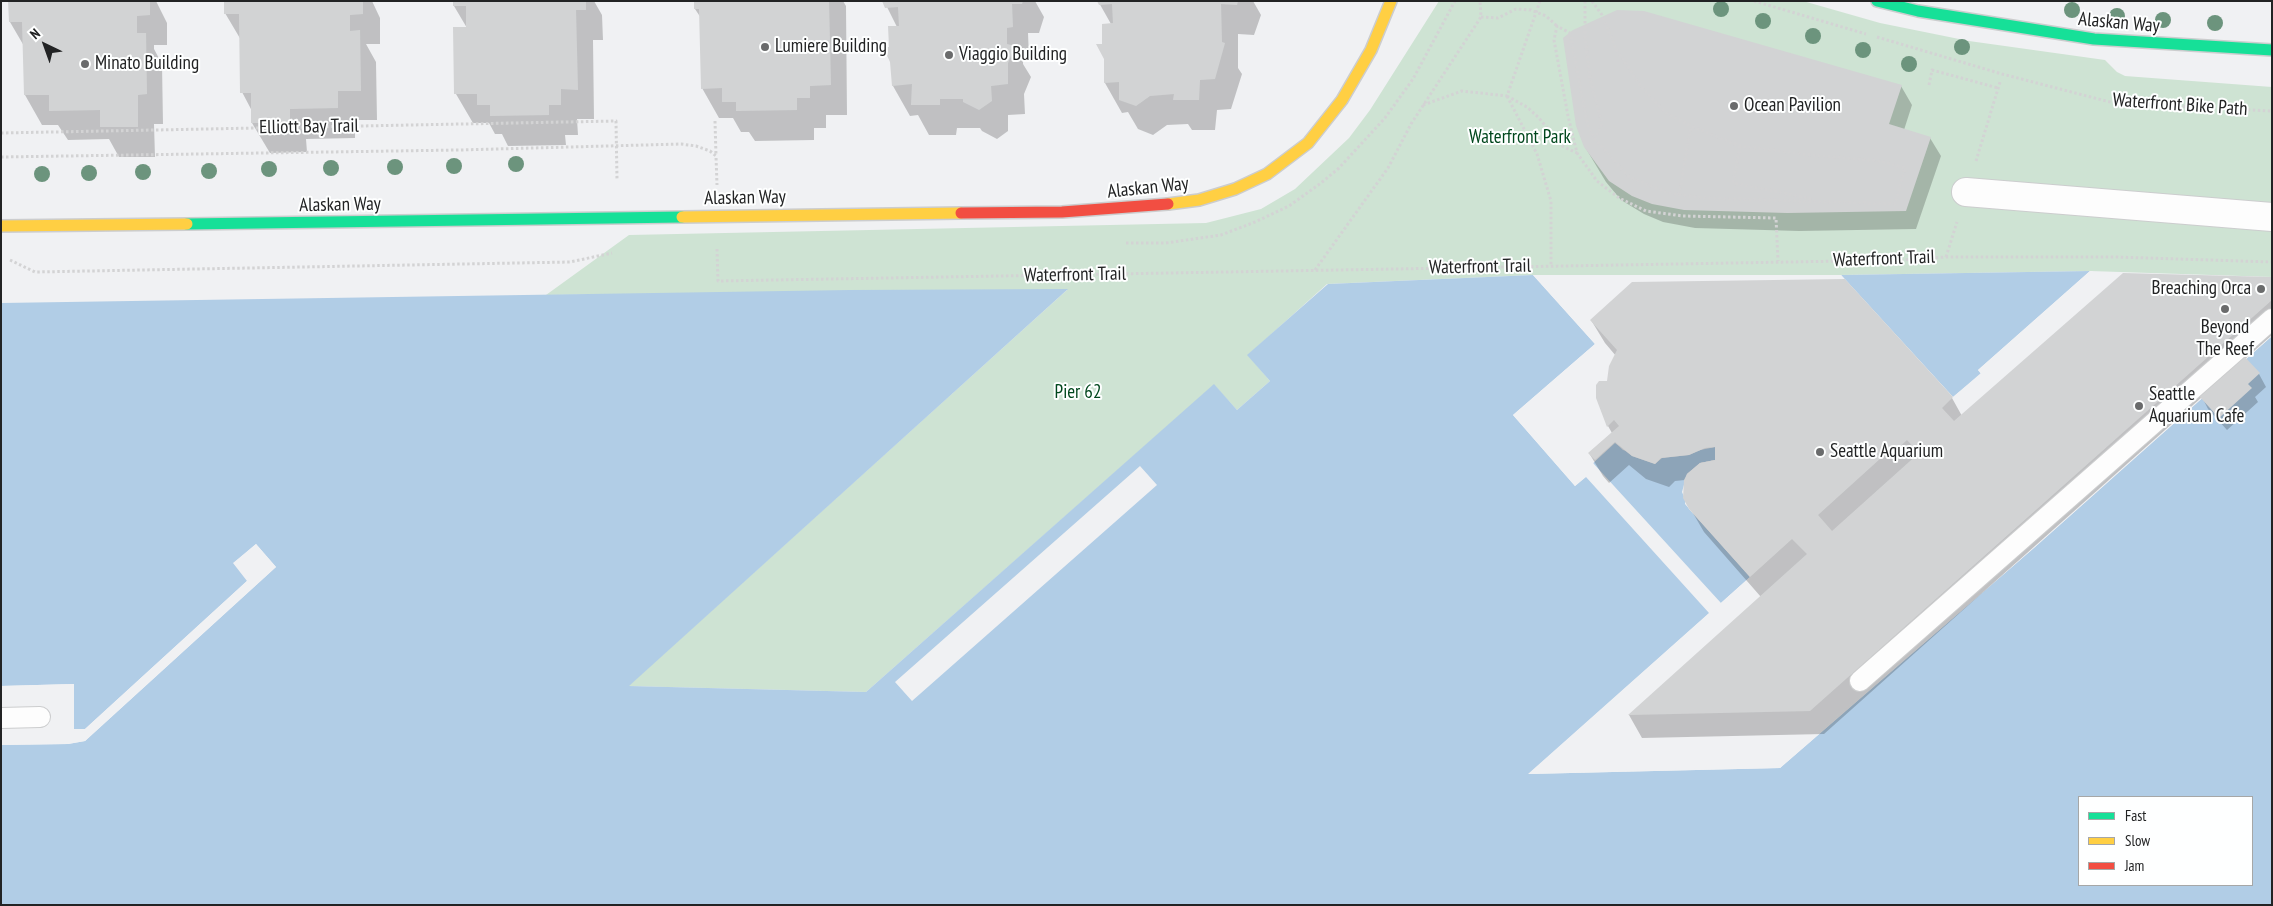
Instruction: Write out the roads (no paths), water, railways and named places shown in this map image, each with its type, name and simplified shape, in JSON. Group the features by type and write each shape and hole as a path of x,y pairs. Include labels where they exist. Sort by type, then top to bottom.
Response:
{"main road":[{"name":"Alaskan Way","path":"1,226 1062,212 1132,208 1199,200 1235,189 1267,174 1308,143 1342,100 1370,50 1391,1"},
{"name":"Alaskan Way","path":"1877,1 1918,11 2094,39 2272,50"}],"street":[{"path":"1966,192 2272,217"}],"lane":[{"path":"1860,681 2272,320"},
{"path":"1,718 40,717"}],"water":[{"path":"2090,271 1978,370 1981,373 1953,397 1841,275"},
{"path":"1533,275 1595,344 1513,415 1575,486 1596,468 1593,463 1615,442 1623,450 1661,458 1715,447 1715,460 1700,463 1687,474 1685,504 1750,577 1529,774 1780,768 2035,547 2272,336 2272,905 1,905 1,745 68,744 85,741 276,567 256,544 234,563 248,580 85,729 74,729 73,684 1,686 1,303 850,290 1068,289 629,686 866,692 1214,384 1237,410 1270,381 1247,355 1328,284"}],"place":[{"name":"Lumiere Building","path":"765,47"},
{"name":"Viaggio Building","path":"949,55"},
{"name":"Minato Building","path":"85,64"},
{"name":"Ocean Pavilion","path":"1734,106"},
{"name":"Breaching Orca","path":"2261,289"},
{"name":"Beyond The Reef","path":"2225,309"},
{"name":"Seattle Aquarium Cafe","path":"2139,406"},
{"name":"Seattle Aquarium","path":"1820,452"}],"park label":[{"name":"Waterfront Park","path":"1520,138"},
{"name":"Pier 62","path":"1078,393"}]}
